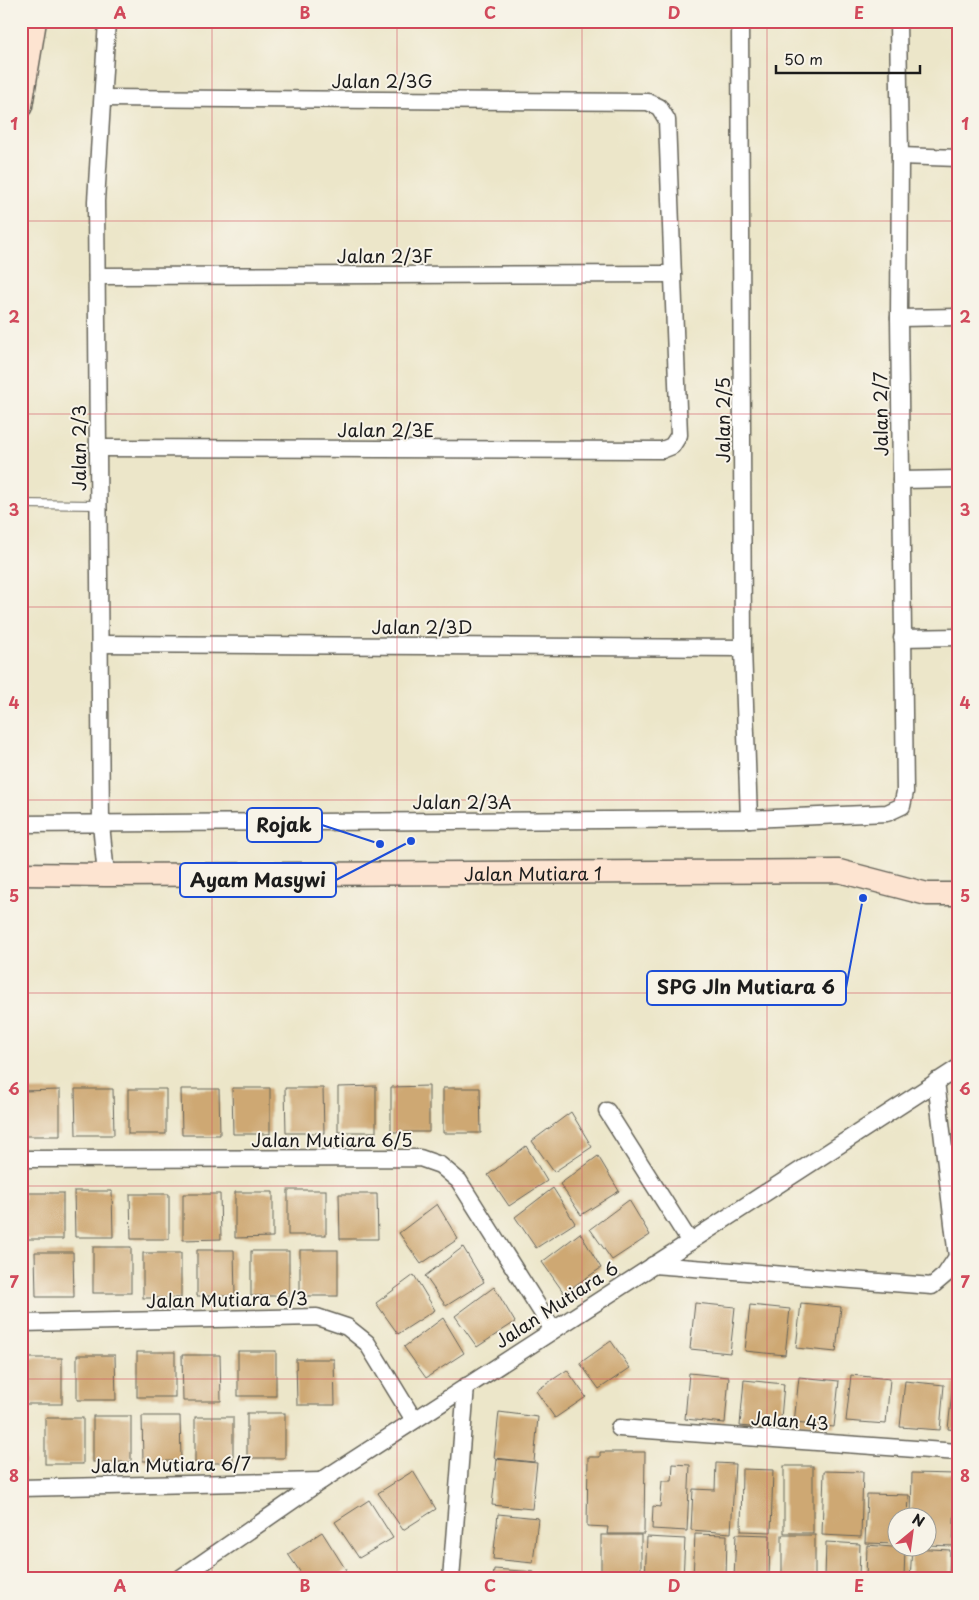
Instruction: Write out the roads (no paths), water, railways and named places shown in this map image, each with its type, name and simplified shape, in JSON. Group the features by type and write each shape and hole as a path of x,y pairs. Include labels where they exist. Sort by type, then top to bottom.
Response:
{"street":[{"path":"21,106 24,76 35,21"},
{"name":"Jalan 2/3","path":"106,875 101,824 96,202 107,21"},
{"name":"Jalan 2/5","path":"740,21 743,648 748,819"},
{"name":"Jalan 2/7","path":"898,21 902,638 906,792 902,806"},
{"name":"Jalan 2/3G","path":"103,98 648,102 659,107 667,120 673,274"},
{"path":"900,156 958,158"},
{"name":"Jalan 2/3F","path":"97,276 673,274"},
{"name":"Jalan 2/3E","path":"98,448 662,450 672,446 679,436 673,274"},
{"path":"899,318 958,317"},
{"path":"901,480 958,479"},
{"path":"902,638 958,637"},
{"name":"Jalan 2/3D","path":"100,644 743,648"},
{"name":"Jalan 2/3A","path":"21,824 748,819 887,813 902,806"},
{"name":"Jalan Mutiara 1","path":"21,874 839,871 927,894 958,894"},
{"name":"Jalan Mutiara 6","path":"179,1579 321,1481 936,1080 958,1068"},
{"path":"653,1266 932,1286 946,1275 956,1257 936,1080"},
{"path":"607,1111 690,1242"},
{"name":"Jalan Mutiara 6/5","path":"21,1159 420,1158 440,1164 458,1181 554,1330"},
{"name":"Jalan Mutiara 6/3","path":"21,1323 316,1317 347,1328 367,1343 414,1420"},
{"path":"451,1579 466,1386"},
{"name":"Jalan 43","path":"619,1428 958,1452"},
{"name":"Jalan Mutiara 6/7","path":"21,1488 321,1481"}],"lane":[{"path":"21,504 98,505"}],"place":[{"name":"Ayam Masywi","path":"411,841"},
{"name":"Rojak","path":"380,844"},
{"name":"SPG Jln Mutiara 6","path":"863,898"}]}
